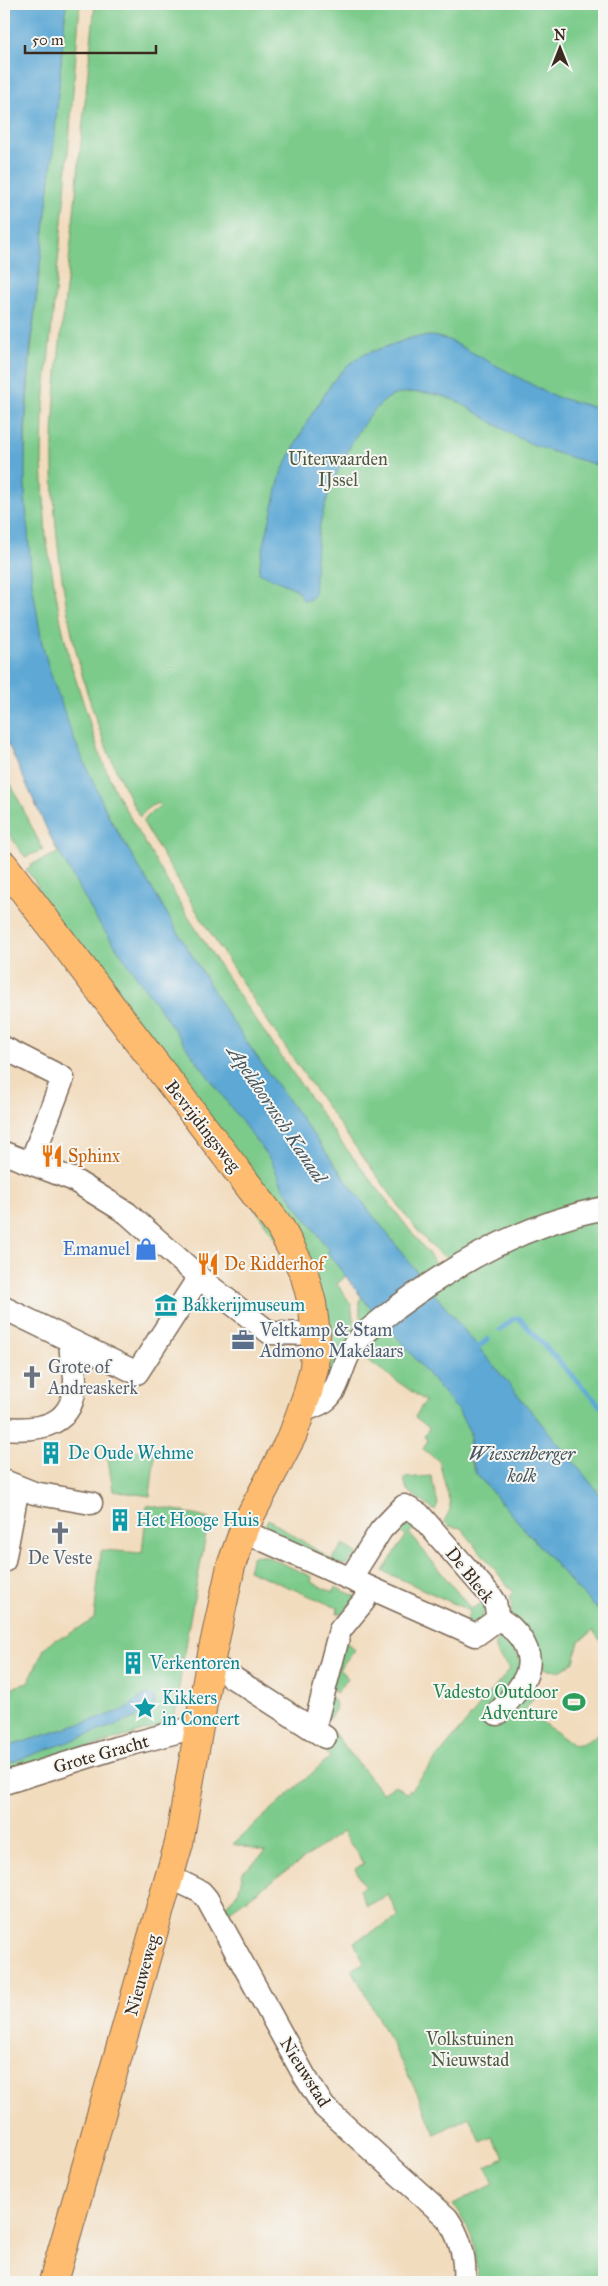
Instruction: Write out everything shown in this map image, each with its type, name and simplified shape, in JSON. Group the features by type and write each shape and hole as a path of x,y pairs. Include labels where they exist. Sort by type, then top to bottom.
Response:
{"main road":[{"name":"Bevrijdingsweg","path":"4,865 280,1227 306,1276 316,1334 314,1368 301,1416"},
{"name":"Nieuweweg","path":"53,2282 182,1832 210,1663 225,1590 242,1531 287,1449 301,1416"}],"street":[{"path":"4,1048 63,1078 31,1162"},
{"path":"4,1153 72,1179 127,1213 199,1277 270,1333 316,1334"},
{"path":"301,1416 324,1402 332,1394 347,1353 373,1326 443,1274 520,1235 584,1212 604,1208"},
{"path":"4,1308 138,1373 199,1277"},
{"path":"4,1428 29,1430 56,1420 67,1412 72,1401 75,1379 70,1354 71,1342"},
{"path":"4,1561 11,1484 34,1493 90,1503"},
{"name":"De Bleek","path":"242,1531 476,1635 498,1619 495,1602 491,1596 419,1514 404,1506 381,1530 360,1583"},
{"path":"210,1663 320,1733 340,1630 364,1601 360,1583"},
{"path":"497,1714 523,1682 529,1662 527,1648 522,1640 508,1622 498,1619"},
{"name":"Grote Gracht","path":"4,1783 116,1748 184,1730 198,1732"},
{"name":"Nieuwstad","path":"170,1877 201,1892 207,1899 304,2075 324,2107 447,2218 462,2247 465,2267 464,2282"}],"green space":[{"name":"Uiterwaarden IJssel","path":"66,4 80,4 65,192 43,414 42,461 46,538 70,661 100,755 115,791 185,912 242,1000 338,1138 438,1266 450,1259 433,1248 414,1226 319,1096 228,961 171,869 143,822 152,811 160,807 158,803 149,807 140,817 102,737 76,651 67,606 55,517 53,446 58,367 95,4 604,4 604,1602 467,1424 470,1434 470,1458 477,1475 577,1589 596,1608 604,1613 604,1645 593,1631 579,1641 574,1662 560,1671 548,1670 539,1663 511,1616 512,1603 509,1596 513,1592 461,1528 449,1526 444,1521 450,1510 450,1504 439,1461 423,1449 428,1440 424,1437 429,1428 415,1417 425,1401 356,1352 361,1325 359,1300 362,1298 346,1276 337,1284 351,1304 355,1331 328,1384 322,1389 321,1305 35,888 38,886 26,869 31,867 30,865 58,853 4,735 4,678 48,667 36,614 29,560 25,507 25,453 27,399"},
{"path":"4,770 43,850 25,857 4,827"},
{"path":"106,1446 155,1453 150,1496 113,1491"},
{"path":"431,1476 438,1504 435,1511 407,1490 404,1478"},
{"path":"147,1505 209,1519 186,1640 174,1722 4,1773 4,1690 28,1683 44,1649 54,1640 66,1636 94,1619 101,1552 102,1550 142,1553"},
{"path":"268,1519 332,1560 343,1544 358,1554 345,1565 329,1563 269,1535 264,1528"},
{"path":"406,1521 419,1525 409,1533 471,1609 483,1602 485,1611 479,1622 465,1624 470,1611 383,1571 406,1536 395,1529"},
{"path":"256,1555 266,1556 312,1577 311,1582 333,1592 335,1587 357,1597 342,1613 337,1613 338,1608 248,1570 252,1557"},
{"name":"Volkstuinen Nieuwstad","path":"504,1630 532,1682 536,1694 525,1710 576,1745 593,1738 604,1729 604,2282 476,2282 477,2271 473,2241 460,2214 453,2205 494,2184 486,2167 504,2158 492,2137 481,2142 469,2117 435,2134 416,2090 352,1969 364,1963 354,1942 399,1917 388,1895 367,1906 359,1890 365,1886 355,1869 364,1863 342,1832 228,1912 225,1906 238,1893 243,1872 266,1852 233,1844 330,1757 321,1748 326,1743 320,1729 330,1696 334,1700 336,1707 325,1722 382,1793 395,1785 407,1794 510,1669 497,1655 495,1650 496,1641"},
{"path":"344,1640 355,1650 339,1669 348,1678 336,1693 332,1688"}],"water":[{"path":"4,4 66,4 54,144 30,353 25,429 25,494 32,582 42,643 49,669 74,739 109,817 226,1012 271,1077 357,1195 432,1291 604,1499 604,1613 596,1608 577,1589 477,1475 469,1453 471,1434 459,1412 404,1345 374,1313 327,1252 329,1250 283,1187 271,1161 190,1052 97,920 49,834 4,735"},
{"path":"433,336 449,340 553,396 604,410 604,467 536,446 506,431 464,405 446,397 416,392 393,396 376,409 365,422 337,472 319,529 314,596 308,600 303,600 296,589 259,573 281,473 308,420 333,381 347,366 362,355 414,337"},
{"path":"145,1694 155,1697 154,1707 149,1713 4,1765 4,1748 124,1710"}],"waterway":[{"path":"500,1330 513,1319 519,1318 604,1410"},
{"path":"475,1350 488,1339"}],"place":[{"name":"Sphinx","path":"52,1156"},
{"name":"Emanuel","path":"146,1249"},
{"name":"De Ridderhof","path":"208,1264"},
{"name":"Bakkerijmuseum","path":"166,1305"},
{"name":"Veltkamp & Stam Admono Makelaars","path":"243,1340"},
{"name":"Grote of Andreaskerk","path":"32,1377"},
{"name":"De Oude Wehme","path":"51,1453"},
{"name":"Het Hooge Huis","path":"120,1520"},
{"name":"De Veste","path":"60,1533"},
{"name":"Verkentoren","path":"133,1663"},
{"name":"Vadesto Outdoor Adventure","path":"574,1702"},
{"name":"Kikkers in Concert","path":"145,1708"}],"water label":[{"name":"Apeldoornsch Kanaal","path":"277,1114"},
{"name":"Wiessenberger kolk","path":"522,1464"}]}
